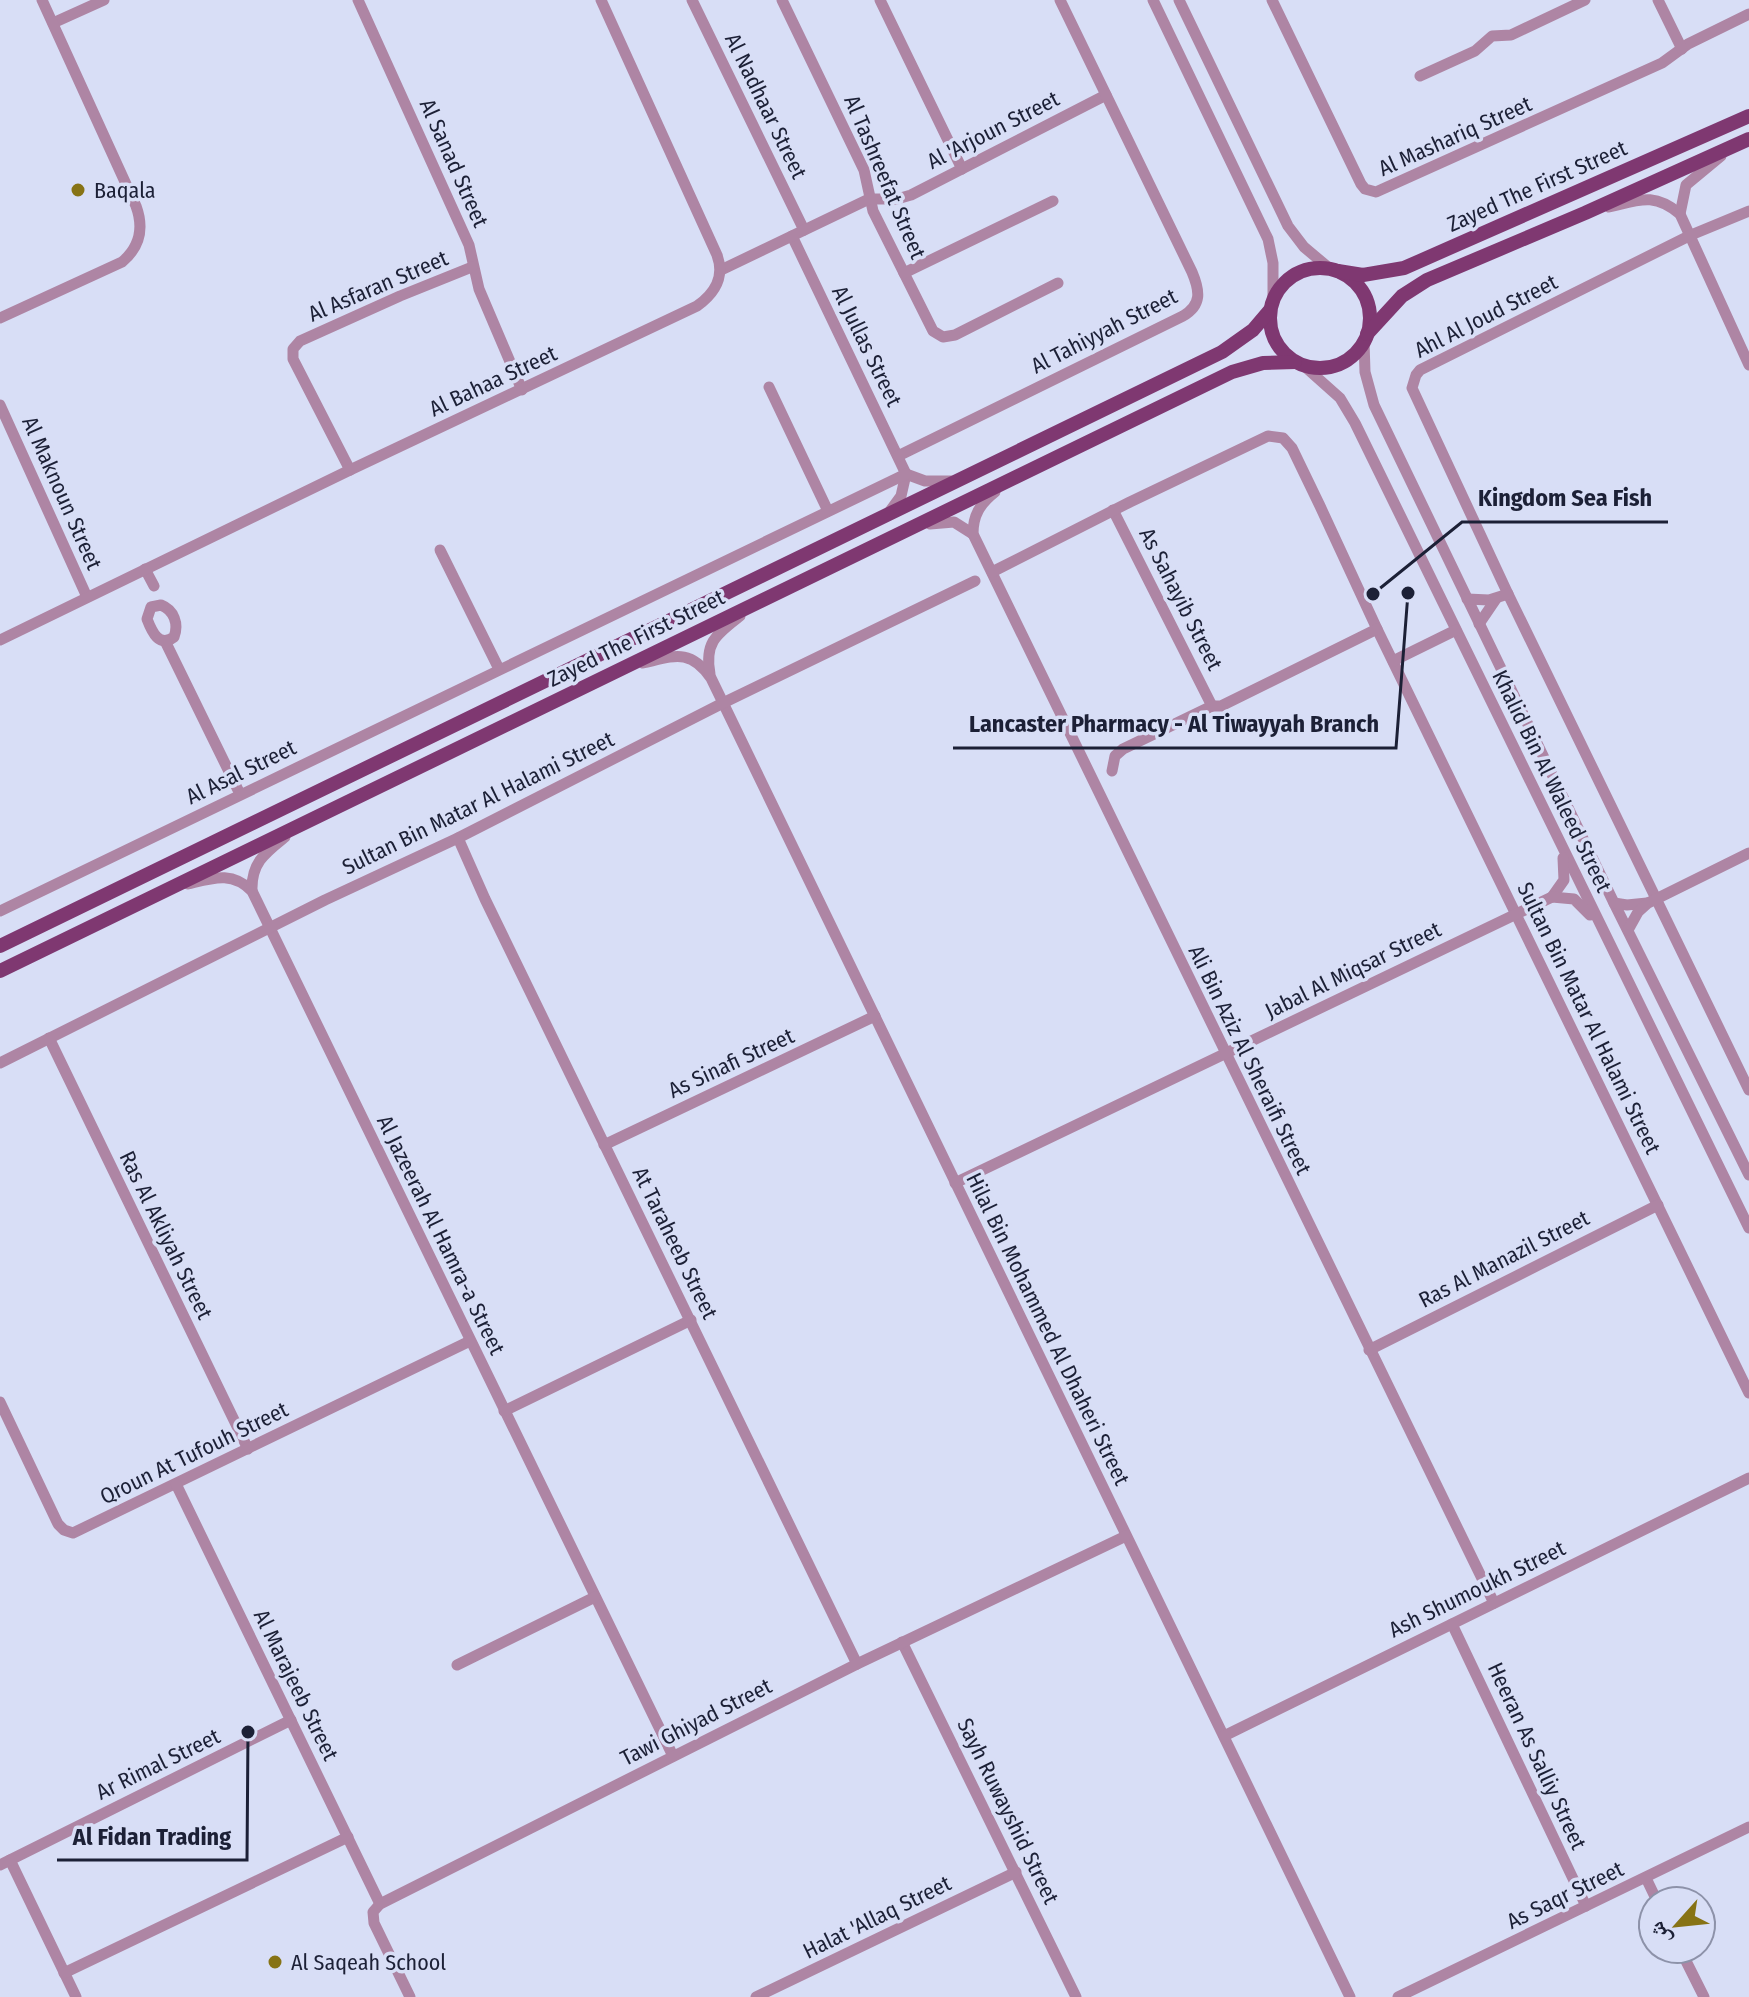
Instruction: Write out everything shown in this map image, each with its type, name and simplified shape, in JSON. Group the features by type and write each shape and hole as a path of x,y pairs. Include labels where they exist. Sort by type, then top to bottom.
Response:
{"main road":[{"name":"Zayed The First Street","path":"1334,270 1377,274 1404,268 1749,116"},
{"name":"Zayed The First Street","path":"1365,338 1402,296 1420,284 1747,140"},
{"path":"1317,268 1334,270 1359,286 1365,297 1369,309 1365,338 1348,360 1337,365 1314,368 1299,364 1278,345 1272,334 1271,304 1278,289 1295,274 1317,268"},
{"name":"Zayed The First Street","path":"0,946 1222,352 1253,330 1271,304"},
{"name":"Zayed The First Street","path":"0,971 1232,372 1263,363 1299,364"}],"street":[{"path":"0,318 122,262 133,252 139,239 140,221 136,206 42,0"},
{"path":"53,23 104,0"},
{"name":"Al Sanad Street","path":"358,0 466,237 479,289 522,390"},
{"path":"601,0 712,243 721,270"},
{"name":"Al Nadhaar Street","path":"692,0 804,230"},
{"name":"Al Tashreefat Street","path":"782,0 863,166 869,199 936,334 946,337 1058,283"},
{"path":"880,0 962,169"},
{"name":"Al Tahiyyah Street","path":"898,456 1170,322 1196,306 1199,295 1192,272 1060,0"},
{"path":"1153,0 1268,239 1273,263 1271,304"},
{"path":"1179,0 1288,226 1304,247 1334,270"},
{"name":"Al Mashariq Street","path":"1272,0 1361,184 1365,189 1376,192 1662,63 1749,14"},
{"path":"1555,0 1561,12"},
{"path":"1420,76 1472,53 1492,36 1511,35 1585,0"},
{"path":"1658,0 1682,49"},
{"name":"Al 'Arjoun Street","path":"721,270 869,199 905,197 1106,95"},
{"path":"1680,214 1682,193 1690,179 1747,140"},
{"path":"1585,213 1649,199 1666,202 1680,214 1749,365"},
{"path":"904,273 1053,201"},
{"name":"Ahl Al Joud Street","path":"1749,211 1691,235 1420,370 1412,388 1652,901 1749,1090"},
{"name":"Al Jullas Street","path":"792,236 906,474"},
{"name":"Al Asfaran Street","path":"350,470 293,359 293,349 306,339 472,267"},
{"name":"Al Bahaa Street","path":"0,640 697,306 711,294 721,270"},
{"name":"Khalid Bin Al Waleed Street","path":"1365,338 1365,372 1374,405 1749,1175"},
{"name":"Khalid Bin Al Waleed Street","path":"1299,364 1331,388 1348,411 1749,1228"},
{"path":"769,387 828,511"},
{"name":"Al Maknoun Street","path":"0,405 87,597"},
{"name":"Sultan Bin Matar Al Halami Street","path":"992,572 1268,436 1283,438 1292,448 1313,491 1377,629 1749,1393"},
{"path":"887,515 901,496 906,474 935,482 960,479"},
{"name":"Al Asal Street","path":"0,911 906,474"},
{"path":"973,534 978,509 1006,482"},
{"name":"As Sahayib Street","path":"1113,510 1212,706"},
{"path":"909,529 949,521 960,524 973,534"},
{"name":"Ali Bin Aziz Al Sheraifi Street","path":"973,534 1494,1603"},
{"path":"440,550 499,669"},
{"path":"145,569 171,613 177,630 174,637 165,641"},
{"name":"Sultan Bin Matar Al Halami Street","path":"0,1063 975,581"},
{"path":"1467,599 1496,599 1508,594"},
{"path":"159,596 158,605 151,607 147,616 155,636 165,641 240,794"},
{"path":"1479,624 1496,599"},
{"name":"Hilal Bin Mohammed Al Dhaheri Street","path":"711,678 708,658 711,643 722,630 756,604"},
{"path":"1112,771 1118,752 1212,706 1221,706 1377,629"},
{"path":"1393,661 1456,630"},
{"name":"Hilal Bin Mohammed Al Dhaheri Street","path":"628,666 680,656 699,663 711,678 1350,1997"},
{"path":"1548,820 1565,871 1564,880 1552,897"},
{"path":"252,891 252,874 258,860 296,828"},
{"name":"At Taraheeb Street","path":"458,838 857,1664"},
{"path":"1614,903 1634,905 1652,901 1749,853"},
{"path":"167,889 226,876 237,879 252,891"},
{"name":"Al Jazeerah Al Hamra-a Street","path":"252,891 673,1756"},
{"path":"1552,897 1574,899 1584,906 1607,940"},
{"name":"Jabal Al Miqsar Street","path":"955,1183 1552,897"},
{"path":"1628,930 1634,918 1652,901"},
{"name":"As Sinafi Street","path":"604,1145 875,1016"},
{"name":"Ras Al Akliyah Street","path":"49,1038 248,1449"},
{"path":"1709,1143 1719,1149 1730,1164 1742,1159"},
{"name":"Ras Al Manazil Street","path":"1369,1350 1658,1205"},
{"path":"504,1411 691,1320"},
{"name":"Qroun At Tufouh Street","path":"0,1402 58,1524 69,1533 79,1532 470,1341"},
{"name":"Ash Shumoukh Street","path":"1224,1736 1749,1478"},
{"name":"Al Marajeeb Street","path":"176,1484 380,1904"},
{"name":"Tawi Ghiyad Street","path":"380,1904 857,1664 1126,1536"},
{"path":"457,1665 595,1597"},
{"name":"Heeran As Salliy Street","path":"1452,1624 1586,1906"},
{"name":"Sayh Ruwayshid Street","path":"902,1642 1076,1997"},
{"name":"Ar Rimal Street","path":"5,1862 291,1720"},
{"name":"As Saqr Street","path":"1398,1997 1749,1827"},
{"path":"64,1973 348,1837"},
{"path":"5,1862 76,1997"},
{"name":"Halat 'Allaq Street","path":"756,1997 1016,1872"},
{"path":"1646,1878 1649,1885"},
{"path":"380,1904 373,1912 374,1923 410,1997"},
{"path":"1688,1965 1704,1997"}],"place":[{"name":"Baqala","path":"78,190"},
{"name":"Lancaster Pharmacy - Al Tiwayyah Branch","path":"1408,593"},
{"name":"Kingdom Sea Fish","path":"1373,594"},
{"name":"Al Fidan Trading","path":"248,1732"},
{"name":"Al Saqeah School","path":"275,1962"}]}
